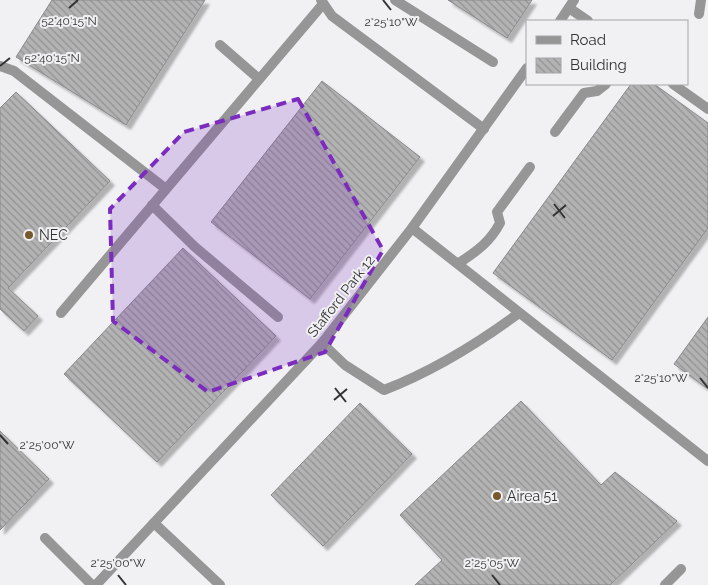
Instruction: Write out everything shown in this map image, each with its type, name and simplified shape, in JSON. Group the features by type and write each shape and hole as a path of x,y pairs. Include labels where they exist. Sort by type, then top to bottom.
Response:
{"street":[{"path":"395,0 493,62"},
{"path":"699,14 701,0"},
{"path":"60,313 260,79 322,2 332,16 484,129"},
{"path":"561,20 572,4 587,20"},
{"path":"220,45 260,79"},
{"path":"0,66 14,71 166,189"},
{"name":"Stafford Park 12","path":"96,585 322,343 412,228 526,69"},
{"path":"555,132 584,93 597,91 605,85"},
{"path":"674,85 708,109"},
{"path":"459,263 481,248 492,237 500,223 497,212 530,167"},
{"path":"152,205 195,247 278,317"},
{"path":"412,228 459,263 519,314 708,461"},
{"path":"322,343 346,365 384,390 415,378 478,343 519,314"},
{"path":"154,523 220,585"},
{"path":"45,538 92,585"},
{"path":"665,585 680,569"}],"highlighted area":[{"path":"298,99 383,250 325,352 208,392 113,321 110,209 184,132"}],"building":[{"path":"52,0 205,0 126,125 16,57"},
{"path":"448,0 532,0 507,38"},
{"path":"322,81 420,157 310,299 211,222"},
{"path":"630,85 655,85 708,123 708,228 612,360 493,273"},
{"name":"NEC","path":"16,92 110,181 8,288 38,316 24,331 0,309 0,108"},
{"path":"183,248 276,336 157,462 64,374"},
{"path":"708,317 708,389 674,364"},
{"name":"Airea 51","path":"521,401 601,485 615,472 677,521 610,585 415,585 442,560 400,515"},
{"path":"360,403 412,454 323,546 271,495"},
{"path":"0,431 49,479 0,530"}],"place":[{"name":"NEC","path":"29,235"},
{"name":"Airea 51","path":"497,496"}]}
